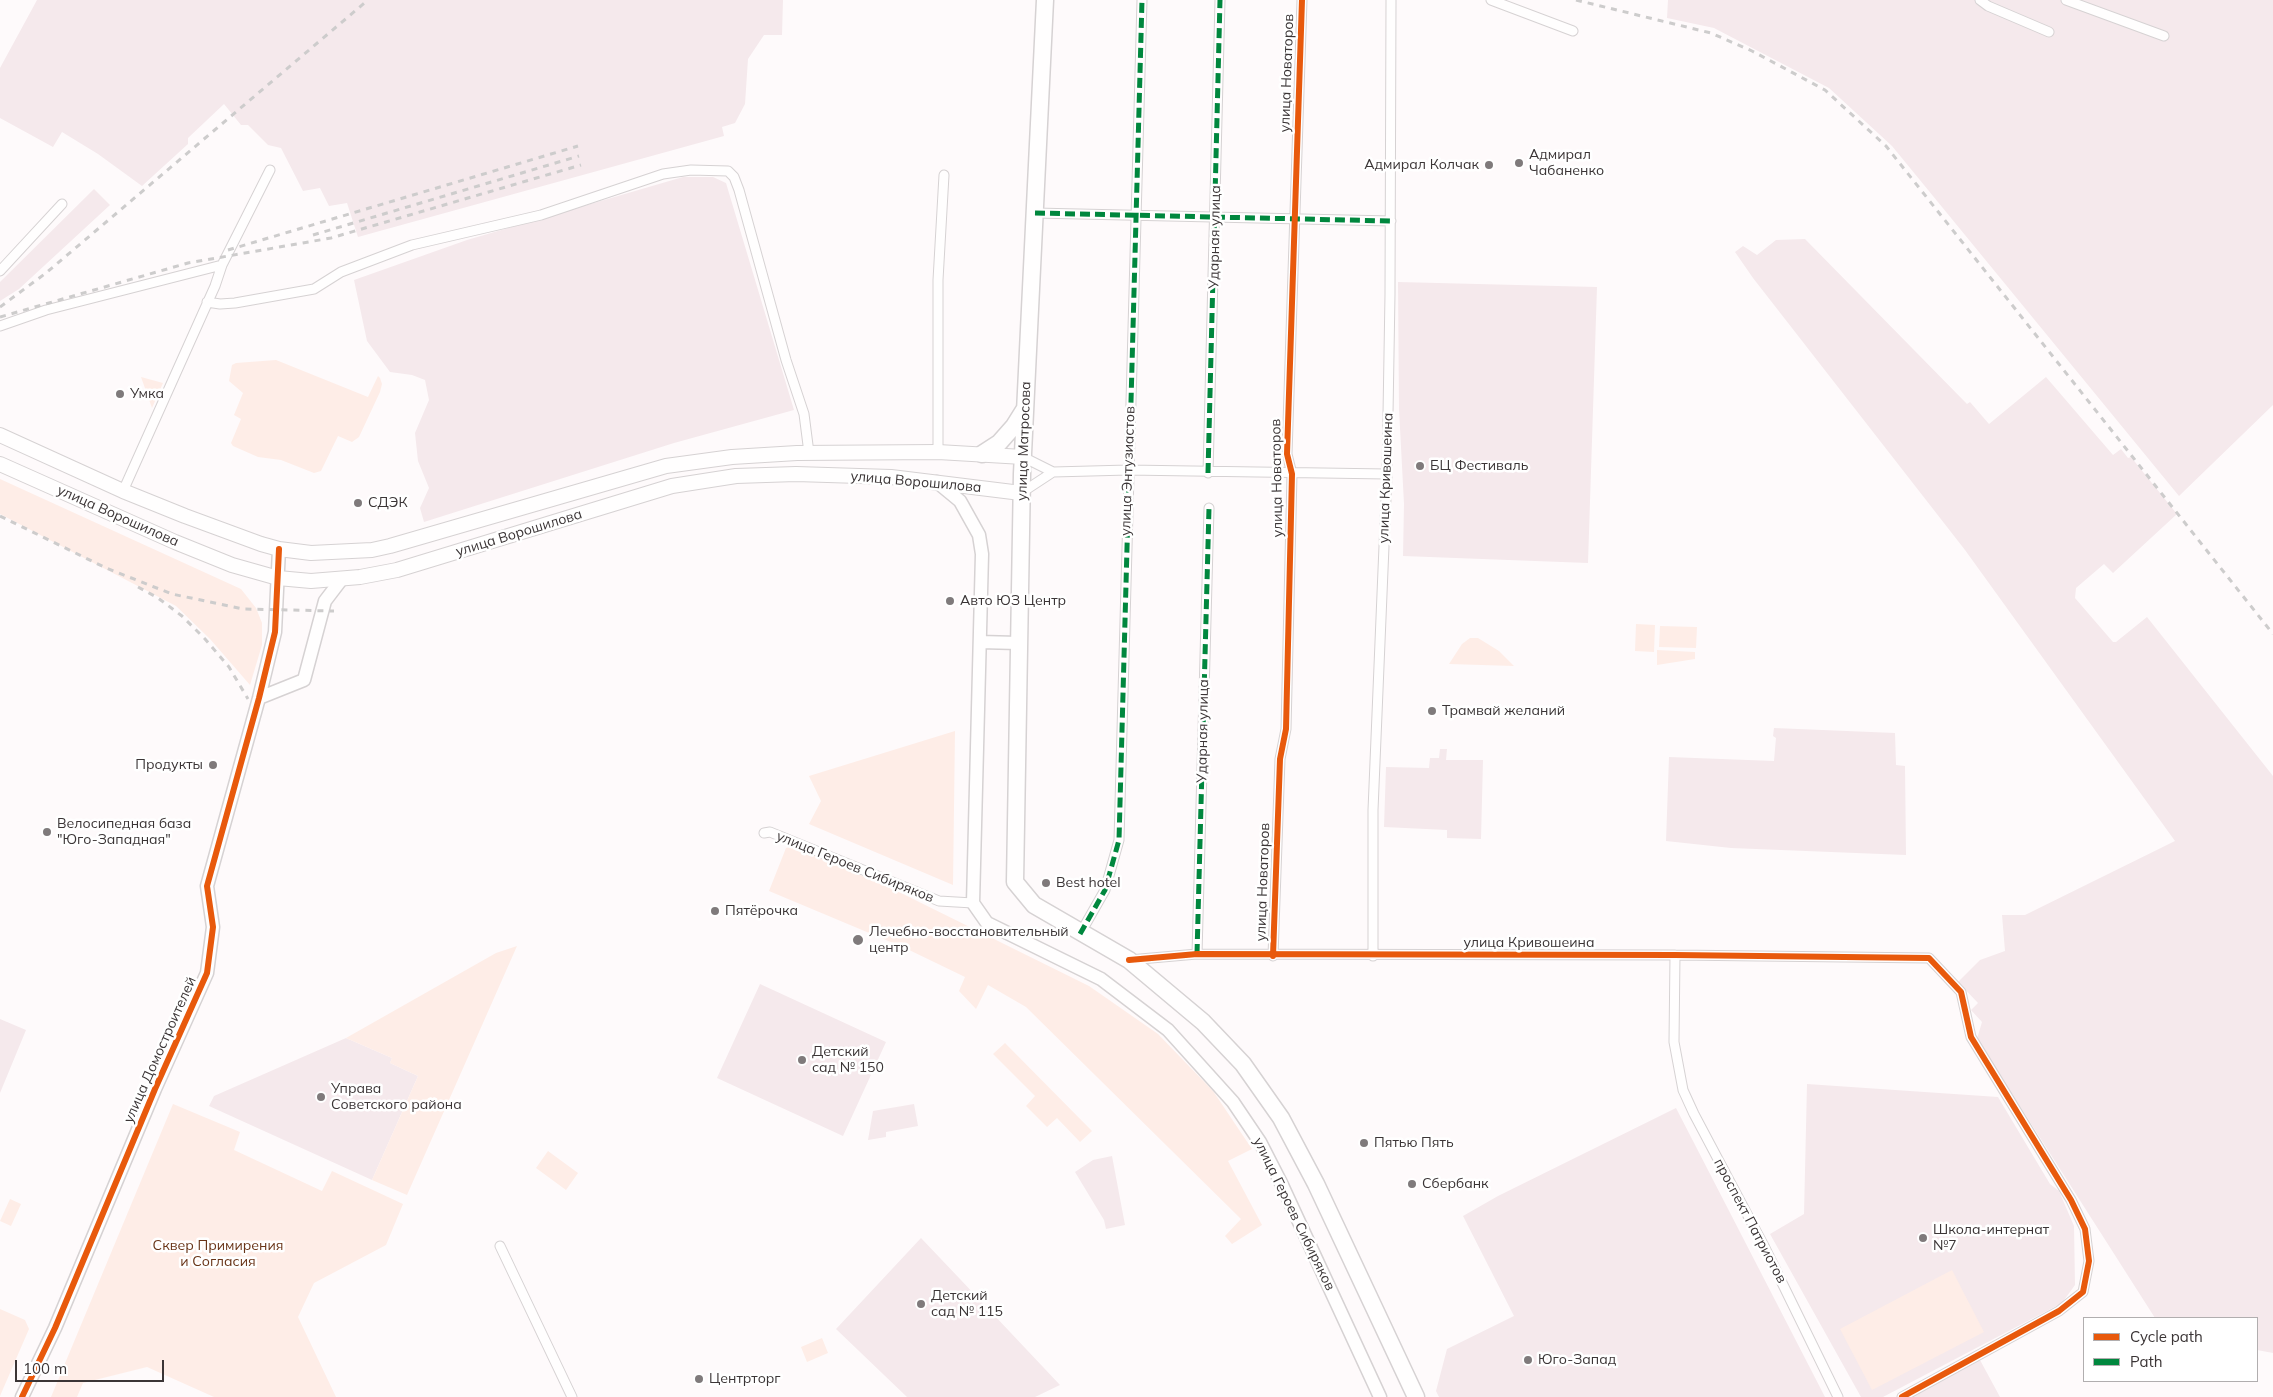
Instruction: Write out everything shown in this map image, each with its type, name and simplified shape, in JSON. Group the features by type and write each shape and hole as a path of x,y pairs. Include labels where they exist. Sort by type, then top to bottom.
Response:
{"highway":[{"name":"улица Матросова","path":"1045,0 1023,457 1015,882 1034,905 1080,934"},
{"path":"982,454 999,443 1014,426 1025,408"},
{"path":"1080,934 1129,960 1203,1022 1243,1064 1281,1118 1316,1184 1416,1397"}],"main road":[{"name":"улица Ворошилова","path":"0,436 123,491 202,522 279,549 311,552 372,550 666,466 732,457 809,453 938,452 1023,457"},
{"name":"улица Ворошилова","path":"0,464 183,545 254,573 278,578 311,581 341,580 397,570 672,486 736,476 796,474 891,477 1022,493"}],"street":[{"name":"улица Энтузиастов","path":"1080,934 1105,890 1119,840 1142,0"},
{"name":"Ударная улица","path":"1208,473 1216,217 1220,0"},
{"name":"улица Новаторов","path":"1273,956 1280,758 1286,729 1292,474 1287,454 1302,0"},
{"name":"улица Кривошеина","path":"1373,956 1375,740 1387,474 1392,221 1392,0"},
{"path":"1491,0 1573,31"},
{"path":"1980,0 1988,6 2049,32"},
{"path":"2066,0 2164,36"},
{"path":"123,491 222,265 270,170"},
{"path":"207,302 220,304 235,303 314,289 341,272 412,245 541,215 663,174 691,170 728,170 734,177 739,190 786,360 804,414 809,453"},
{"path":"938,452 938,280 944,175"},
{"path":"0,271 62,204"},
{"path":"1035,213 1392,221"},
{"path":"0,326 46,310 222,265"},
{"name":"улица Ворошилова","path":"1023,457 1053,472 1128,470 1208,473 1387,474"},
{"path":"1022,493 1053,472"},
{"path":"937,482 960,501 978,535 982,554 973,903"},
{"name":"Ударная улица","path":"1197,954 1208,508"},
{"name":"улица Домостроителей","path":"22,1397 54,1328 155,1089 207,974 213,927 207,886 259,698 275,632 279,549"},
{"path":"259,698 304,680 324,601 341,580"},
{"path":"980,642 1018,643"},
{"name":"улица Героев Сибиряков","path":"764,833 770,832 939,901 973,903 987,923 1101,979 1168,1030 1233,1102 1260,1142 1380,1397"},
{"name":"улица Кривошеина","path":"1129,960 1197,954 1273,956 1675,955 1929,958 1961,992 1971,1036 2071,1200 2085,1229 2089,1261 2083,1292 2059,1311 1902,1397"},
{"name":"проспект Патриотов","path":"1675,955 1674,1042 1683,1090 1764,1246 1838,1397"},
{"path":"500,1246 572,1397"}],"shaded area":[{"path":"37,0 783,0 782,35 764,35 748,59 745,104 735,123 722,127 724,136 358,237 347,203 329,206 320,188 303,191 281,148 268,145 248,125 241,125 224,104 188,138 188,144 142,186 98,154 62,132 53,147 0,118 0,68"},
{"path":"1668,0 2273,0 2273,405 2179,496 1892,146 1829,88 1714,28 1667,18"},
{"path":"683,177 713,177 726,183 794,410 674,443 424,522 420,508 429,488 418,461 415,433 429,400 425,380 412,375 390,372 367,341 354,280 467,240"},
{"path":"94,189 110,205 19,289 0,301 0,282"},
{"path":"1805,239 1967,404 1970,402 1989,424 2046,377 2113,455 2121,449 2128,458 2131,457 2177,514 2113,573 2104,564 2076,588 2075,598 2113,642 2116,642 2147,617 2273,776 2273,1353 2258,1350 2258,1317 2154,1317 1977,1039 1982,1022 1971,1010 1978,1003 1958,982 1980,960 2005,951 2002,915 2025,915 2175,841 1965,550 1753,278 1735,252 1743,246 1757,255 1776,240"},
{"path":"1398,282 1597,287 1588,563 1403,556 1404,504 1399,409"},
{"path":"1774,728 1895,733 1896,765 1905,766 1906,855 1731,848 1666,841 1669,757 1774,761 1776,738 1773,736"},
{"path":"1440,749 1447,749 1446,760 1483,760 1481,839 1447,838 1447,830 1384,827 1386,767 1429,768 1430,758 1439,758"},
{"name":"Детский сад № 150","path":"760,984 886,1042 843,1136 717,1078"},
{"path":"0,1019 26,1030 0,1093"},
{"path":"346,1038 392,1058 390,1063 418,1076 372,1180 209,1106 214,1096"},
{"name":"Школа-интернат №7","path":"1807,1084 1998,1097 2050,1184 2059,1191 2074,1226 2075,1285 2062,1303 1883,1397 1861,1397 1770,1234 1804,1214"},
{"path":"914,1104 918,1126 886,1132 886,1137 868,1140 873,1111"},
{"path":"1676,1108 1825,1397 1439,1397 1436,1391 1447,1349 1514,1316 1463,1216 1498,1196"},
{"path":"1112,1156 1125,1225 1106,1229 1104,1220 1075,1172 1093,1160"},
{"name":"Детский сад № 115","path":"921,1238 1060,1385 1035,1397 907,1397 836,1329"},
{"path":"1980,1360 2000,1397 1912,1397"}],"green space":[{"path":"276,360 368,397 378,376 380,378 382,384 380,392 359,437 352,442 338,436 321,471 314,473 281,460 258,457 233,446 231,443 241,419 234,415 243,393 229,381 232,365 236,363"},
{"path":"141,377 163,383 152,408"},
{"path":"0,479 241,589 256,608 262,623 262,645 250,685 210,639 176,606 0,514"},
{"path":"1636,624 1655,625 1654,652 1635,651"},
{"path":"1660,626 1697,627 1696,648 1659,647"},
{"path":"1470,638 1478,638 1499,651 1514,666 1449,664 1462,644"},
{"path":"1657,650 1695,652 1695,659 1657,665"},
{"path":"955,731 953,885 809,824 821,801 809,776"},
{"path":"796,846 901,893 1089,986 1158,1034 1213,1091 1252,1149 1228,1161 1262,1225 1232,1244 1225,1236 1241,1219 1026,1007 988,985 976,1009 959,991 965,977 905,948 769,891 786,848"},
{"path":"517,946 407,1195 372,1180 418,1076 390,1063 392,1058 346,1038 496,953"},
{"path":"1005,1043 1092,1131 1080,1142 1057,1118 1047,1127 1026,1106 1035,1096 993,1054"},
{"name":"Сквер Примирения и Согласия","path":"173,1104 240,1132 234,1150 322,1191 332,1171 403,1204 386,1245 314,1283 298,1317 336,1397 214,1397 147,1367 83,1383 77,1397 51,1397"},
{"path":"548,1151 578,1173 566,1190 536,1168"},
{"path":"10,1199 21,1204 11,1226 0,1221"},
{"path":"1952,1270 1984,1332 1872,1390 1840,1329"},
{"path":"0,1309 25,1320 29,1329 0,1396"},
{"path":"822,1338 828,1353 807,1362 801,1347"}],"railway":[{"path":"0,307 46,273 368,0"},
{"path":"1576,0 1711,33 1752,51 1825,90 1886,146 2273,634"},
{"path":"228,250 578,146"},
{"path":"313,235 579,156"},
{"path":"0,317 188,263 331,238 581,165"},
{"path":"0,516 106,568 172,594 243,609 334,611"},
{"path":"138,587 158,598 182,616 205,639 229,667 248,699"}],"marked path":[{"path":"1080,934 1105,890 1119,840 1142,0"},
{"path":"1208,473 1220,0"},
{"path":"1035,213 1391,221"},
{"path":"1197,954 1209,508"}],"cycle path":[{"path":"1273,956 1280,759 1286,729 1292,474 1287,454 1302,0"},
{"path":"22,1397 55,1328 155,1089 207,973 213,927 207,886 259,698 275,632 279,549"},
{"path":"1129,960 1197,954 1675,955 1929,958 1961,992 1971,1037 2071,1200 2085,1229 2089,1261 2083,1292 2059,1311 1902,1397"}],"place":[{"name":"Адмирал Чабаненко","path":"1519,163"},
{"name":"Адмирал Колчак","path":"1489,165"},
{"name":"Умка","path":"120,394"},
{"name":"БЦ Фестиваль","path":"1420,466"},
{"name":"СДЭК","path":"358,503"},
{"name":"Авто ЮЗ Центр","path":"950,601"},
{"name":"Трамвай желаний","path":"1432,711"},
{"name":"Продукты","path":"213,765"},
{"name":"Велосипедная база \"Юго-Западная\"","path":"47,832"},
{"name":"Best hotel","path":"1046,883"},
{"name":"Пятёрочка","path":"715,911"},
{"name":"Лечебно-восстановительный центр","path":"858,940"},
{"name":"Детский сад № 150","path":"802,1060"},
{"name":"Управа Советского района","path":"321,1097"},
{"name":"Пятью Пять","path":"1364,1143"},
{"name":"Сбербанк","path":"1412,1184"},
{"name":"Школа-интернат №7","path":"1923,1238"},
{"name":"Детский сад № 115","path":"921,1304"},
{"name":"Юго-Запад","path":"1528,1360"},
{"name":"Центрторг","path":"699,1379"}]}
